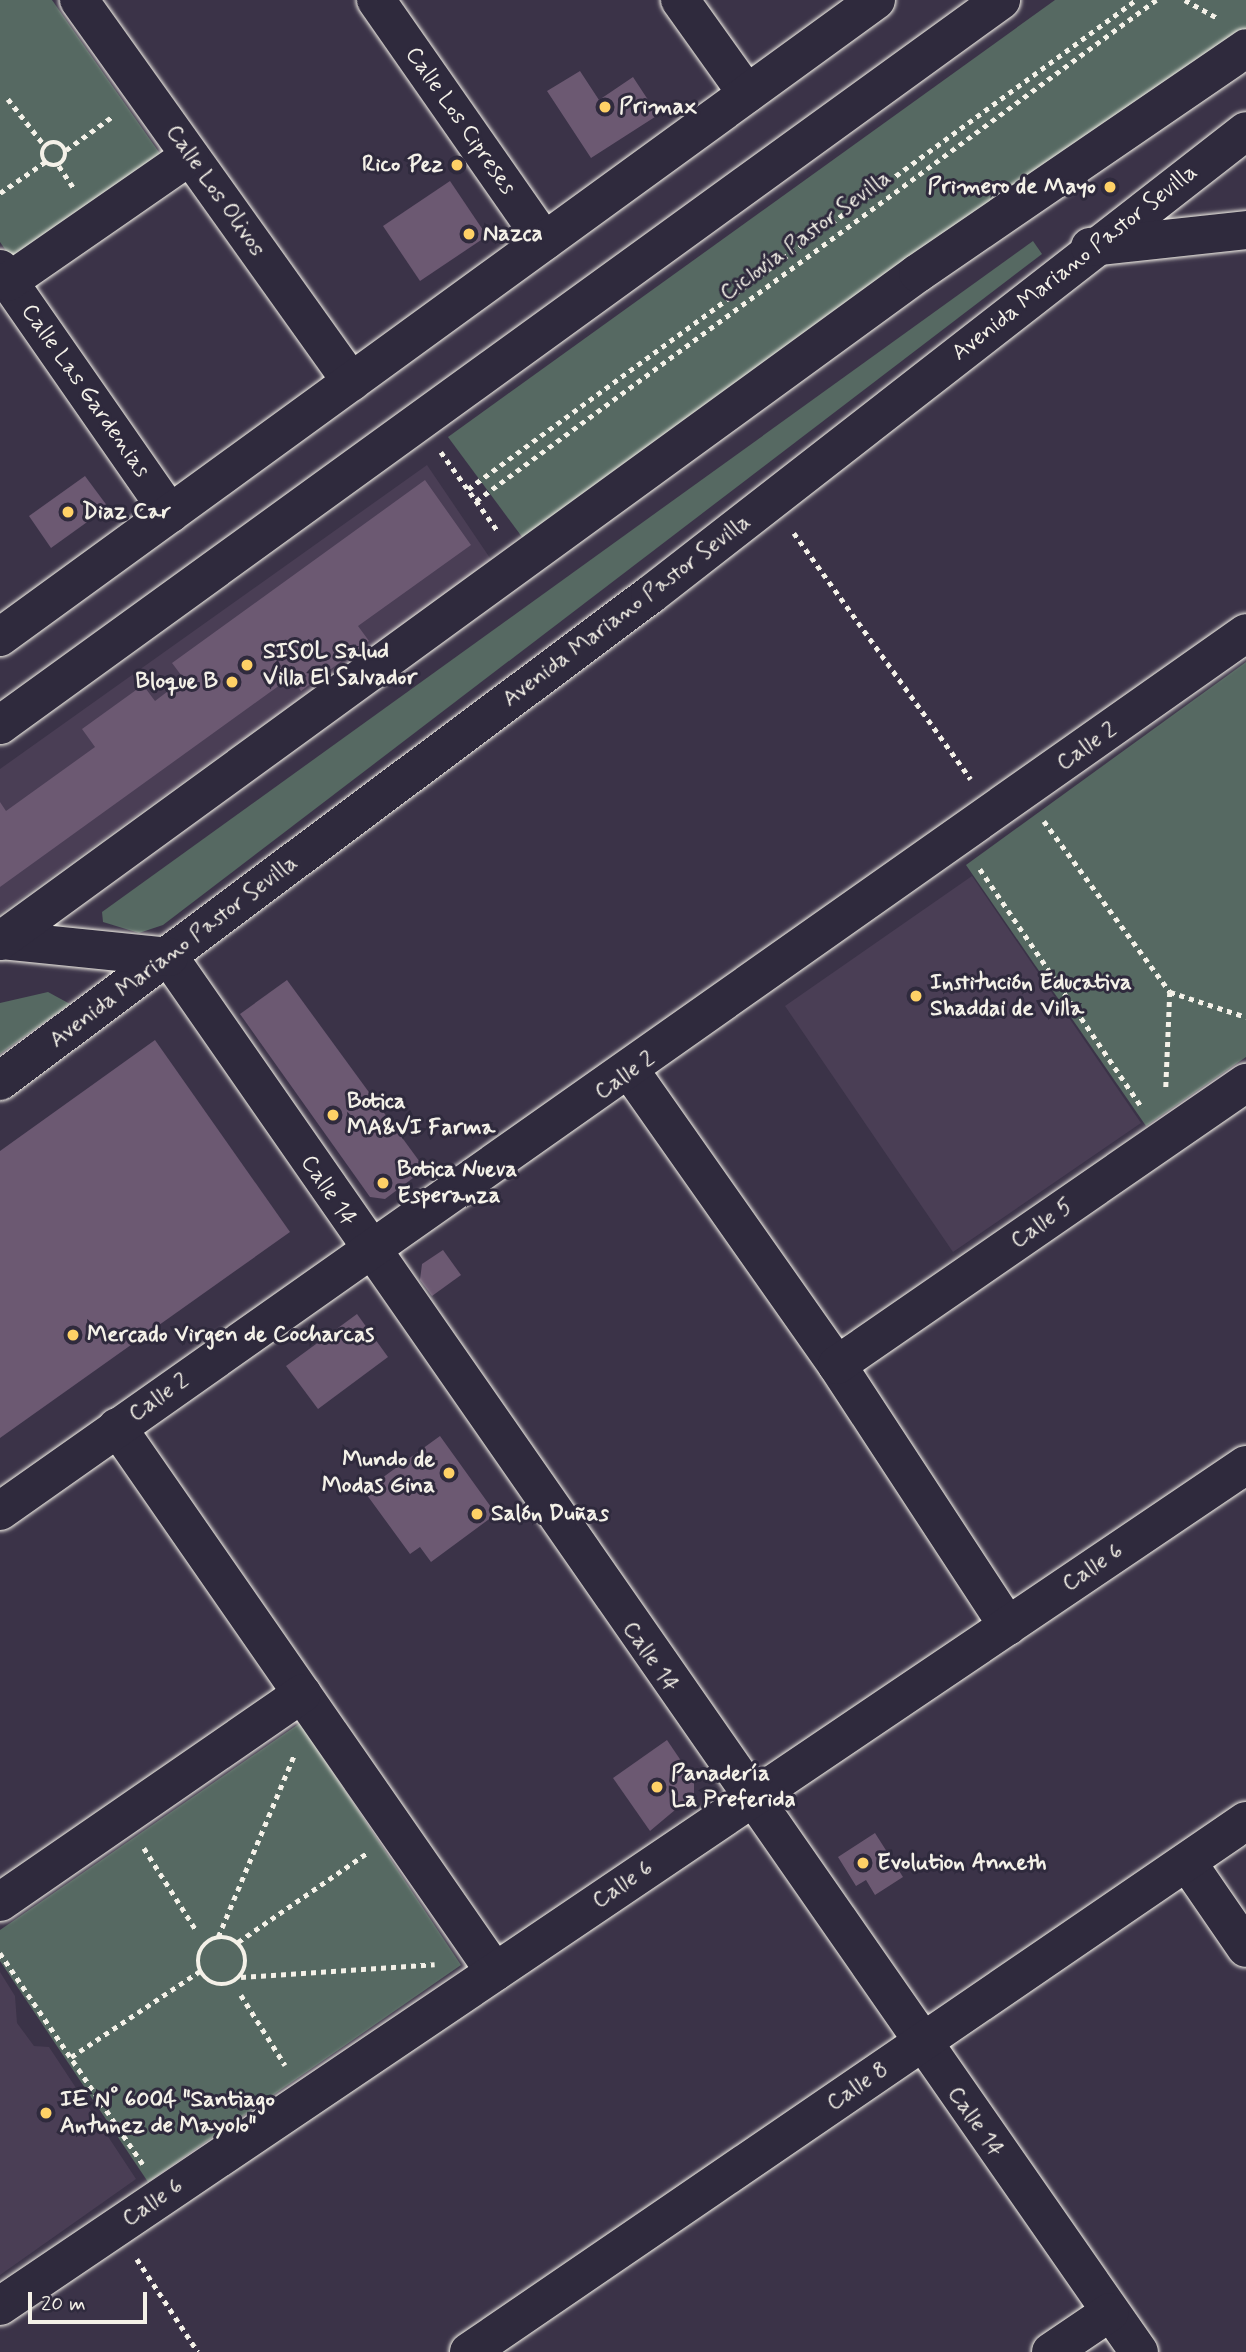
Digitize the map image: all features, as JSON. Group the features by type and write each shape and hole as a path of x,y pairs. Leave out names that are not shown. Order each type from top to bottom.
{"street":[{"name":"Calle Los Olivos","path":"79,0 351,382"},
{"name":"Calle Los Cipreses","path":"376,0 544,242"},
{"path":"680,0 747,94"},
{"path":"0,637 876,0"},
{"path":"0,725 1001,0"},
{"path":"1,941 907,281 1236,33"},
{"name":"Avenida Mariano Pastor Sevilla","path":"0,1081 169,957 771,501 1090,247 1246,131"},
{"path":"4,276 190,156"},
{"path":"1090,247 1246,230"},
{"name":"Calle Las Gardenias","path":"4,276 170,514"},
{"name":"Calle 2","path":"0,1511 369,1251 631,1072 959,838 1012,818 1246,633"},
{"path":"1,941 169,957"},
{"name":"Calle 14","path":"169,957 749,1800 1139,2352"},
{"path":"631,1072 837,1365 1008,1626"},
{"name":"Calle 5","path":"837,1365 1246,1083"},
{"path":"117,1427 495,1972"},
{"name":"Calle 6","path":"0,2306 1246,1465"},
{"path":"0,1902 302,1694"},
{"name":"Calle 8","path":"469,2352 1246,1821"},
{"path":"1187,1861 1246,1948"},
{"path":"1051,2352 1110,2312"}],"path":[{"path":"468,489 1136,0"},
{"name":"Ciclovía Pastor Sevilla","path":"476,501 1156,0"},
{"path":"1185,0 1236,33"},
{"path":"8,99 45,146 45,162"},
{"path":"59,166 66,150 120,111"},
{"path":"45,146 57,142 66,150"},
{"path":"45,162 59,166 80,197"},
{"path":"0,193 45,162"},
{"path":"419,421 520,562"},
{"path":"771,501 1012,818 1040,815 1051,807"},
{"path":"1040,815 1170,992 1246,1017"},
{"path":"959,838 1164,1140"},
{"path":"1164,1140 1170,992"},
{"path":"71,2057 200,1971 203,1946 218,1937 302,1736 302,1694"},
{"path":"131,1853 153,1838"},
{"path":"142,1846 196,1930"},
{"path":"238,1942 376,1847"},
{"path":"218,1937 238,1942 247,1959 241,1977"},
{"path":"0,1953 149,2172"},
{"path":"200,1971 215,1984 241,1977 455,1962 495,1972"},
{"path":"241,1995 291,2075"},
{"path":"116,2228 198,2352"}],"shaded area":[{"name":"SISOL Salud Villa El Salvador","path":"427,465 492,561 0,913 0,769"},
{"path":"972,876 1141,1123 953,1252 785,1006"},
{"name":"IE N° 6004 \"Santiago Antunez de Mayolo\"","path":"0,1972 15,1996 17,2023 34,2046 49,2047 136,2179 0,2275"}],"green space":[{"path":"0,0 52,0 161,155 15,264 0,242"},
{"path":"1055,0 1246,0 1246,29 525,541 448,437"},
{"path":"1033,241 1042,254 163,925 139,933 103,922 102,912"},
{"path":"1246,662 1246,1057 1146,1126 966,865"},
{"path":"48,992 70,1004 0,1054 0,1003"},
{"path":"300,1723 461,1965 148,2182 0,1961 0,1930"}],"building":[{"name":"Primax","path":"580,71 599,100 633,77 658,115 591,158 547,91"},
{"path":"450,181 487,236 420,281 383,226"},
{"name":"Diaz Car","path":"85,476 108,507 51,548 29,516"},
{"name":"SISOL Salud Villa El Salvador","path":"425,480 471,545 358,626 369,641 301,691 291,677 0,887 0,802 6,811 95,747 82,729 143,685 155,701 184,679 172,663"},
{"path":"287,980 425,1169 385,1199 370,1197 240,1014"},
{"name":"Mercado Virgen de Cocharcas","path":"155,1040 290,1232 0,1438 0,1151"},
{"path":"443,1250 461,1275 432,1296 420,1280 422,1264"},
{"path":"357,1314 388,1357 318,1409 286,1366"},
{"path":"440,1436 496,1514 431,1562 420,1547 410,1554 364,1491"},
{"name":"Panadería La Preferida","path":"667,1740 694,1780 694,1794 650,1831 613,1778"},
{"path":"875,1833 903,1877 875,1895 866,1880 856,1886 838,1857"}],"place":[{"name":"Primax","path":"605,107"},
{"name":"Rico Pez","path":"457,165"},
{"name":"Primero de Mayo","path":"1110,187"},
{"name":"Nazca","path":"469,234"},
{"name":"Diaz Car","path":"68,512"},
{"name":"SISOL Salud Villa El Salvador","path":"247,665"},
{"name":"Bloque B","path":"232,682"},
{"name":"Institución Educativa Shaddai de Villa","path":"916,996"},
{"name":"Botica MA&VI Farma","path":"333,1115"},
{"name":"Botica Nueva Esperanza","path":"383,1183"},
{"name":"Mercado Virgen de Cocharcas","path":"73,1335"},
{"name":"Mundo de Modas Gina","path":"449,1473"},
{"name":"Salón Duñas","path":"477,1514"},
{"name":"Panadería La Preferida","path":"657,1787"},
{"name":"Evolution Anneth","path":"863,1863"},
{"name":"IE N° 6004 \"Santiago Antunez de Mayolo\"","path":"46,2113"}]}
